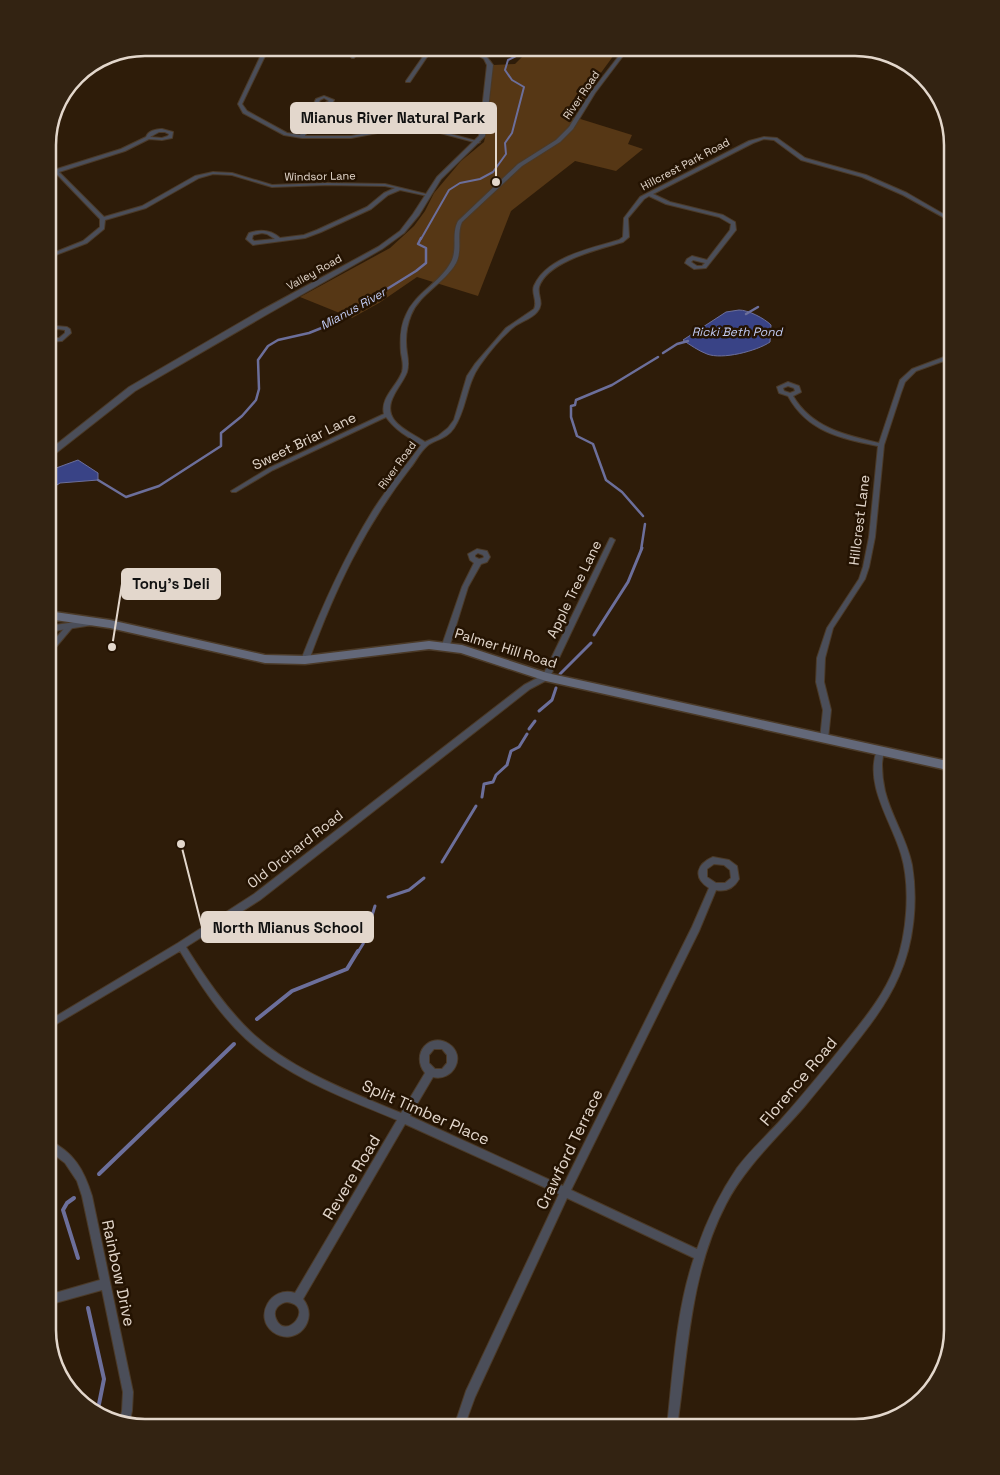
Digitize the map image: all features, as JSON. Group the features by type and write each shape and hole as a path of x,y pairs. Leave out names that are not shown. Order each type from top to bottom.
{"main road":[{"name":"Palmer Hill Road","path":"56,616 96,622 265,659 305,660 429,645 446,645 546,677 944,765"}],"street":[{"path":"263,56 240,104 245,112 286,134 302,137 351,137 388,130 425,128 478,142 484,128 490,65 483,56"},
{"path":"408,81 425,56"},
{"name":"River Road","path":"305,660 354,548 376,511 425,444 394,424 386,414 385,406 387,399 404,375 406,368 403,336 409,313 423,293 450,268 455,260 457,250 455,229 460,221 520,165 558,141 571,128 592,93 621,56"},
{"path":"302,137 315,109"},
{"name":"Hillcrest Park Road","path":"425,444 436,441 456,422 462,411 471,374 514,324 536,310 539,304 536,288 539,281 566,259 621,241 626,237 626,218 628,214 636,203 649,194 745,145 768,137 777,140 802,159 864,176 905,194 944,216"},
{"path":"56,254 94,237 102,228 103,219 57,171 123,150 148,138"},
{"name":"Valley Road","path":"56,449 132,389 386,244 411,223 428,195 450,166 478,142"},
{"name":"Windsor Lane","path":"103,219 144,207 196,177 214,173 232,174 272,186 385,185 428,195"},
{"path":"278,239 273,234 258,231 251,234 249,239 253,243 260,244 278,239 304,236 319,231 369,208 386,194 400,188"},
{"path":"649,194 668,203 680,204 721,216 733,223 733,230 708,262"},
{"path":"56,328 66,328 68,334 60,340 56,340"},
{"name":"Hillcrest Lane","path":"824,739 827,710 820,682 821,658 830,628 862,579 866,567 872,537 881,445 902,381 914,370 944,359"},
{"path":"790,395 803,416 824,429 881,445"},
{"name":"Sweet Briar Lane","path":"234,491 271,469 386,414"},
{"name":"Apple Tree Lane","path":"546,677 612,540"},
{"path":"446,645 465,587 478,562"},
{"path":"56,628 96,622"},
{"path":"56,642 70,626"},
{"name":"Old Orchard Road","path":"56,1020 181,946 257,897 527,687 546,677"},
{"name":"Florence Road","path":"673,1419 685,1317 699,1255 726,1194 741,1170 827,1073 877,1009 903,954 908,923 910,890 908,871 905,854 880,787 878,774 880,752"},
{"name":"Crawford Terrace","path":"462,1419 470,1395 564,1191 696,928 713,887"},
{"name":"Split Timber Place","path":"181,946 210,993 233,1021 261,1046 279,1058 328,1086 404,1118 699,1255"},
{"name":"Revere Road","path":"297,1299 430,1071"},
{"name":"Rainbow Drive","path":"56,1151 72,1162 81,1176 87,1196 128,1392 126,1417"},
{"path":"56,1298 104,1284"}],"shaded area":[{"path":"523,56 613,56 592,85 574,117 632,135 628,144 643,149 616,171 575,161 511,211 478,296 417,277 379,303 352,318 300,297 390,248 414,226 425,211 434,193 461,161 484,142 493,65 515,64"}],"water":[{"name":"Ricki Beth Pond","path":"739,310 756,315 771,325 770,342 748,351 713,356 704,353 683,340 726,312"},
{"path":"78,460 98,473 98,480 60,483 56,486 56,468"}],"waterway":[{"name":"Mianus River","path":"421,239 449,190 460,183 480,179 493,172 506,154 505,143 512,133 524,87 512,80 505,70 508,60 516,56"},
{"name":"Mianus River","path":"98,480 126,497 159,486 221,446 221,433 242,416 256,400 259,389 258,360 268,346 278,340 309,333 329,325 416,271 426,263 426,248 418,244 421,238"},
{"path":"746,314 758,307"},
{"path":"663,353 677,344 688,341"},
{"path":"643,516 622,492 606,480 593,444 577,436 571,417 571,406 575,405 576,400 612,385 658,357"},
{"path":"641,550 645,524"},
{"path":"594,635 628,582 642,548"},
{"path":"560,674 591,643"},
{"path":"539,711 552,700 556,688"},
{"path":"529,729 535,721"},
{"path":"482,797 484,784 493,782 496,775 507,765 511,751 519,747 527,734"},
{"path":"442,862 476,806"},
{"path":"388,897 409,890 424,878"},
{"path":"358,952 363,944 375,906"},
{"path":"257,1019 292,991 347,969 358,951"},
{"path":"99,1174 234,1044"},
{"path":"74,1198 67,1203 63,1210 78,1258"},
{"path":"88,1308 104,1379 98,1405"}],"place":[{"name":"Mianus River Natural Park","path":"496,182"},
{"name":"Tony's Deli","path":"112,647"},
{"name":"North Mianus School","path":"181,844"}]}
